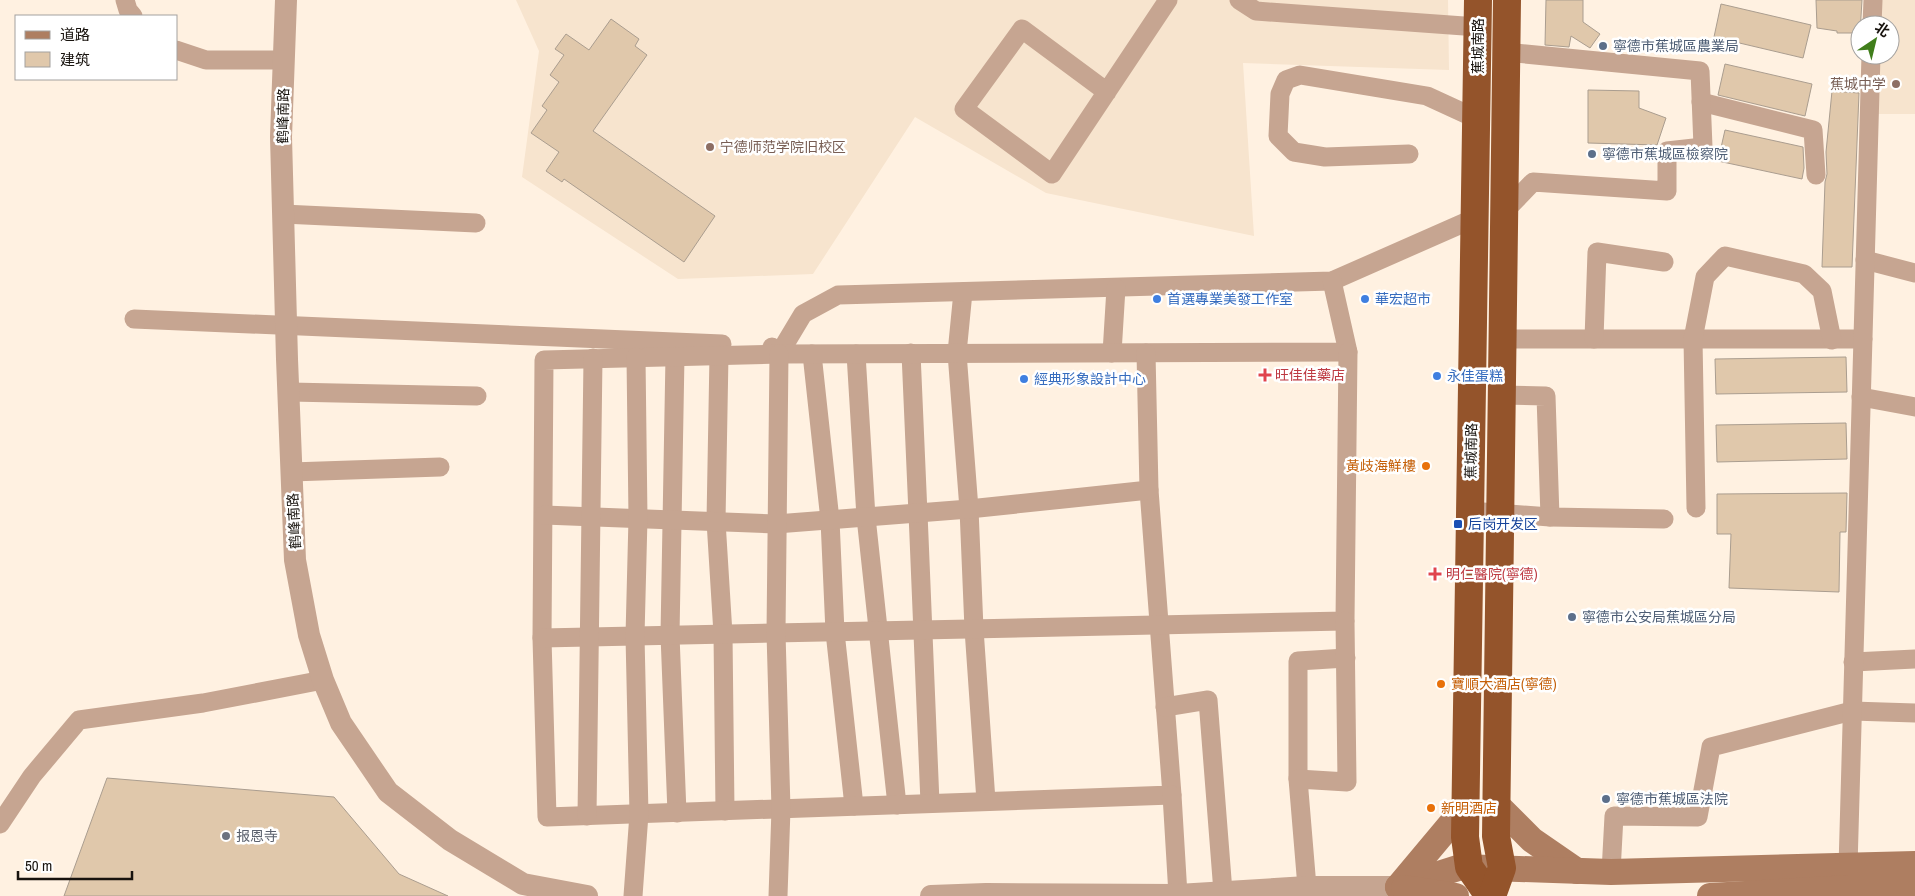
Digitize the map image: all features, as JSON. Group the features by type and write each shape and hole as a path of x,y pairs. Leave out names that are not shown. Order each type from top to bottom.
{"highway":[{"name":"蕉城南路","path":"1478,0 1465,838 1469,867 1491,896"},
{"name":"蕉城南路","path":"1491,896 1502,868 1496,836 1507,0"}],"main road":[{"path":"1497,805 1532,840 1578,871"},
{"path":"1404,891 1465,807"},
{"path":"1710,896 1849,884 1915,864"},
{"path":"1404,891 1462,867 1612,872 1915,888"},
{"path":"1404,891 1456,896"}],"street":[{"path":"125,0 128,10 132,15"},
{"name":"鹤峰南路","path":"286,0 282,137 291,472 296,560 309,635 323,680 341,723 388,792 450,840 523,884 587,896"},
{"path":"1107,92 1022,29 964,109 1052,174 1107,92 1168,0"},
{"path":"1239,0 1256,5 1478,27"},
{"path":"1872,15 1873,0"},
{"path":"178,51 206,60 284,60"},
{"path":"1503,212 1533,182 1667,191 1668,151 1703,147 1700,71 1505,52"},
{"path":"1849,884 1853,662 1871,65"},
{"path":"1408,154 1325,157 1294,152 1278,136 1280,94 1286,80 1300,75 1427,96 1477,118"},
{"path":"1702,102 1813,130 1816,175"},
{"path":"283,214 476,223"},
{"path":"778,896 780,809 776,633 776,524 779,354 803,314 838,296 1332,281 1474,218"},
{"path":"1594,339 1597,252 1664,262"},
{"path":"1696,508 1693,339 1705,277 1725,256 1804,274 1822,291 1832,340"},
{"path":"1865,260 1915,273"},
{"path":"1298,780 1347,782 1348,352 1332,281"},
{"path":"1112,353 1116,288"},
{"path":"962,292 957,353 970,509 974,629 986,801"},
{"path":"134,320 770,346 779,354"},
{"path":"1502,339 1863,339"},
{"path":"1146,352 1149,490 1178,895"},
{"path":"1172,795 547,818 542,638 544,360 779,354 1348,352"},
{"path":"911,353 917,513 925,630 930,803"},
{"path":"812,354 830,520 835,632 854,806"},
{"path":"856,354 866,517 897,805"},
{"path":"720,355 716,521 723,634 725,811"},
{"path":"675,356 670,635 677,813"},
{"path":"633,896 639,814 635,636 638,518 636,357"},
{"path":"587,816 588,637 594,358"},
{"path":"290,392 477,396"},
{"path":"1501,396 1546,396 1550,516"},
{"path":"1861,397 1915,407"},
{"path":"291,472 440,468"},
{"path":"544,515 776,524 970,509 1149,490"},
{"path":"1470,512 1664,519"},
{"path":"542,638 1346,621"},
{"path":"1307,887 1298,780 1298,661 1346,658"},
{"path":"1853,662 1915,660"},
{"path":"0,824 32,776 79,720 203,703 323,680"},
{"path":"1165,707 1208,700 1223,892"},
{"path":"1612,872 1614,816 1698,817 1711,747 1852,711 1915,713"},
{"path":"931,896 1178,895 1307,887 1360,892 1404,891"}],"shaded area":[{"name":"宁德师范学院旧校区","path":"516,0 1448,0 1449,70 1243,63 1254,236 1046,193 915,117 813,274 678,279 522,177 539,51"},
{"name":"蕉城中学","path":"1882,0 1915,0 1915,114 1876,114 1878,65 1900,65 1900,15 1881,15"}],"building":[{"path":"1546,0 1583,0 1583,22 1600,34 1590,48 1571,36 1569,47 1545,45"},
{"path":"1816,0 1862,0 1861,15 1850,15 1850,33 1837,33 1837,31 1817,28"},
{"path":"1721,4 1811,25 1803,58 1714,37"},
{"path":"611,19 639,39 635,46 647,55 593,131 715,216 684,262 564,179 562,182 546,171 559,152 531,133 547,110 542,106 559,82 550,75 564,55 555,49 566,34 589,50"},
{"path":"1725,64 1812,84 1805,116 1718,95"},
{"path":"1588,90 1639,91 1639,108 1666,118 1657,145 1588,143"},
{"path":"1832,91 1859,93 1852,267 1822,267 1825,182 1827,174 1826,152"},
{"path":"1725,130 1803,147 1804,168 1802,179 1718,161"},
{"path":"1846,357 1847,392 1716,394 1715,359"},
{"path":"1846,423 1847,459 1717,462 1716,425"},
{"path":"1847,493 1846,532 1840,532 1839,592 1729,588 1731,534 1717,534 1717,494"},
{"name":"报恩寺","path":"107,778 334,797 399,874 448,896 64,896"}],"place":[{"name":"寧德市蕉城區農業局","path":"1603,46"},
{"name":"蕉城中学","path":"1896,84"},
{"name":"宁德师范学院旧校区","path":"710,147"},
{"name":"寧德市蕉城區檢察院","path":"1592,154"},
{"name":"首選專業美發工作室","path":"1157,299"},
{"name":"華宏超市","path":"1365,299"},
{"name":"旺佳佳藥店","path":"1265,375"},
{"name":"永佳蛋糕","path":"1437,376"},
{"name":"經典形象設計中心","path":"1024,379"},
{"name":"黃歧海鮮樓","path":"1426,466"},
{"name":"后岗开发区","path":"1458,524"},
{"name":"明仁醫院(寧德)","path":"1435,574"},
{"name":"寧德市公安局蕉城區分局","path":"1572,617"},
{"name":"寶順大酒店(寧德)","path":"1441,684"},
{"name":"寧德市蕉城區法院","path":"1606,799"},
{"name":"新明酒店","path":"1431,808"},
{"name":"报恩寺","path":"226,836"}]}
